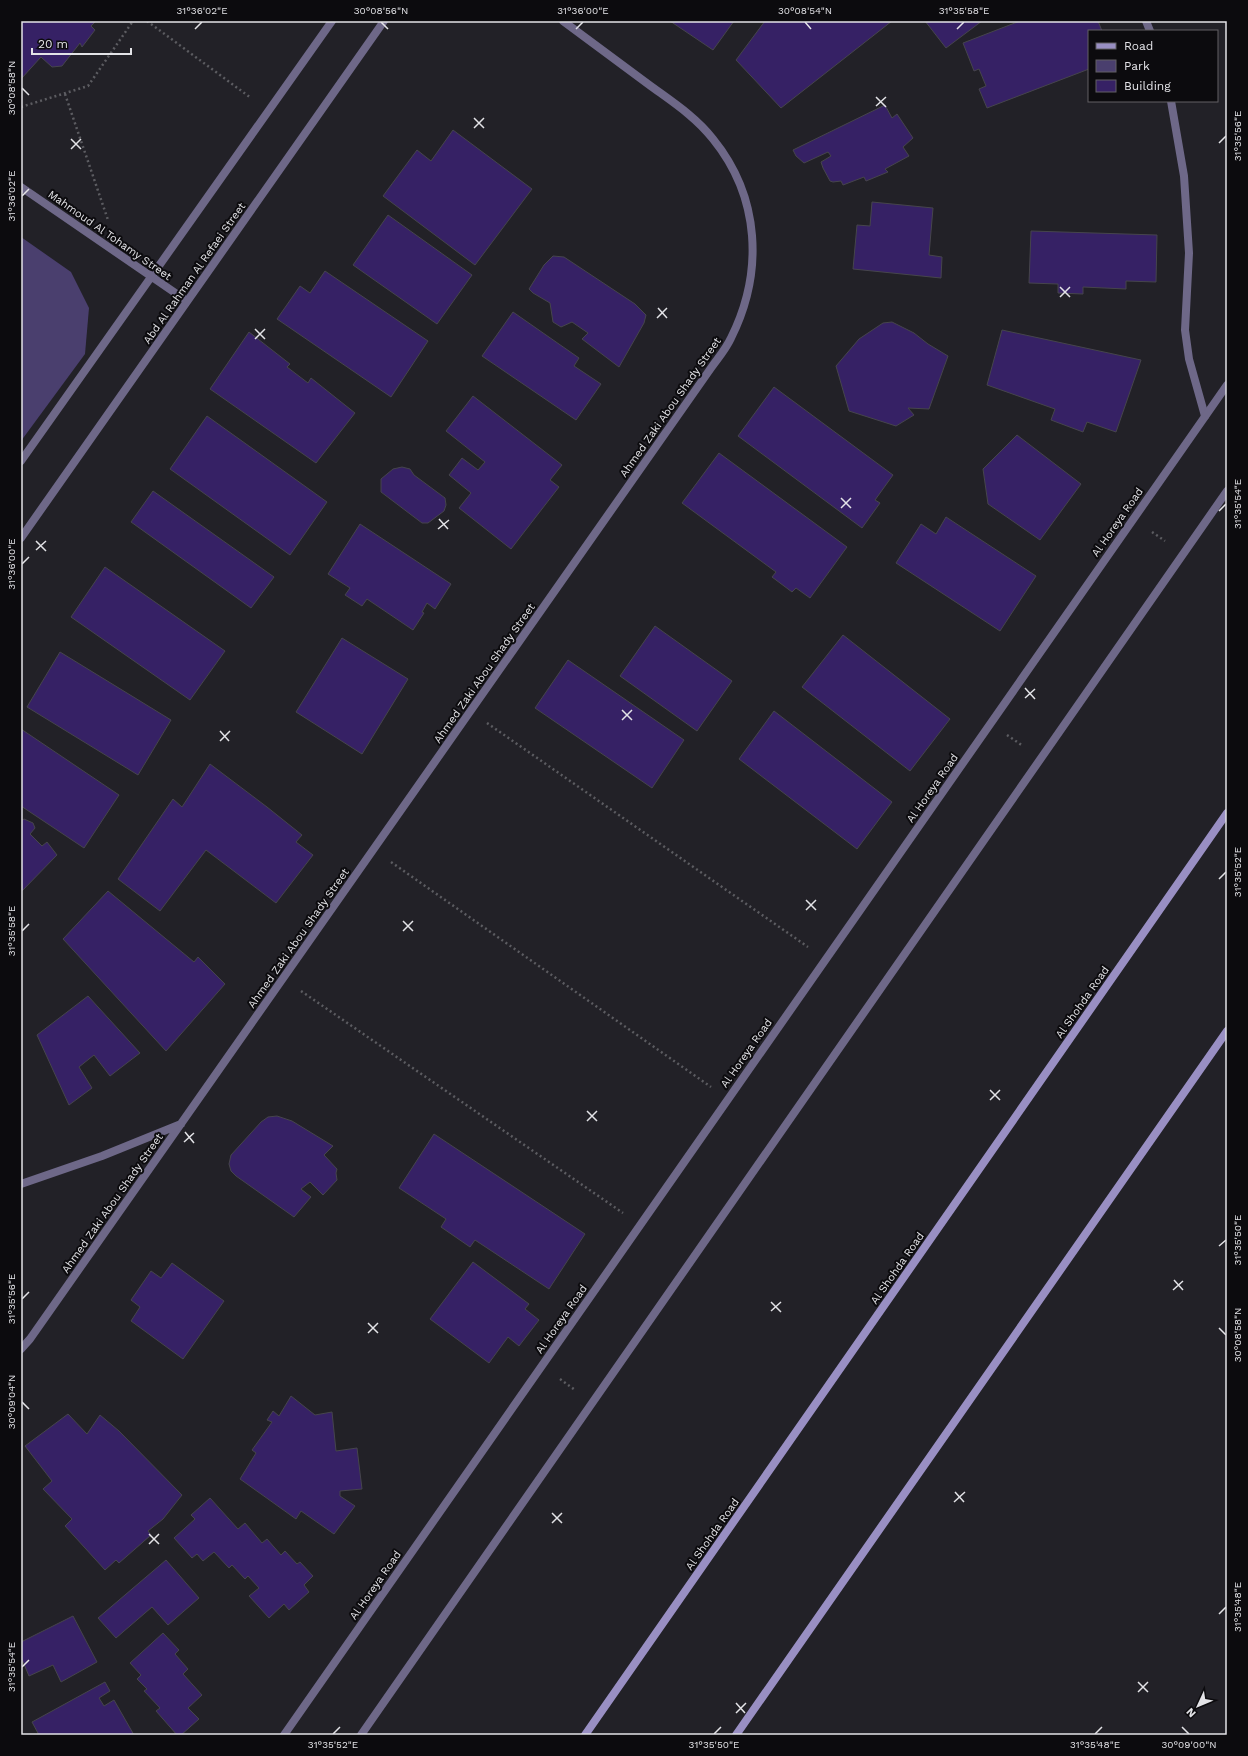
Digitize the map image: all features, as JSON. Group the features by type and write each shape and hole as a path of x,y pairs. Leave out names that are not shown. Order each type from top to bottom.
{"main road":[{"name":"Al Shohda Road","path":"585,1735 1227,813"},
{"path":"736,1735 1227,1031"}],"street":[{"path":"21,461 332,21"},
{"name":"Abd Al Rahman Al Refaei Street","path":"21,538 384,21"},
{"name":"Ahmed Zaki Abou Shady Street","path":"21,1349 30,1339 731,339 745,306 753,272 753,236 746,200 733,168 713,138 688,113 563,21"},
{"path":"1171,102 1184,176 1189,254 1185,330 1189,359 1206,416"},
{"name":"Mahmoud Al Tohamy Street","path":"21,187 187,301"},
{"name":"Al Horeya Road","path":"284,1735 1227,385"},
{"path":"361,1735 1227,491"},
{"path":"21,1184 102,1156 181,1123"}],"path":[{"path":"21,107 88,86 133,21"},
{"path":"147,21 268,111"},
{"path":"65,94 120,256"},
{"path":"1133,518 1183,554"},
{"path":"470,711 826,959"},
{"path":"991,723 1041,759"},
{"path":"373,850 728,1099"},
{"path":"282,979 640,1225"},
{"path":"541,1366 592,1403"}],"green space":[{"path":"21,237 71,272 89,308 85,354 21,441"}],"building":[{"path":"21,21 96,21 91,26 95,30 82,47 80,43 62,66 52,67 41,57 21,79"},
{"path":"670,21 734,21 713,50"},
{"path":"765,21 892,21 781,108 736,60"},
{"path":"925,21 982,21 946,48"},
{"path":"1020,21 1098,21 1102,30 1088,30 1088,69 987,108 979,89 986,86 979,69 974,71 963,43"},
{"path":"885,105 892,118 897,114 913,138 903,147 909,156 885,169 888,172 866,181 864,177 843,185 841,181 830,181 823,168 821,162 831,156 828,152 804,163 796,156 793,150"},
{"path":"453,130 532,189 475,265 383,196 417,150 431,161"},
{"path":"872,202 933,208 929,255 942,257 941,278 853,269 857,225 870,226"},
{"path":"388,215 472,275 437,324 353,265"},
{"path":"1031,231 1157,235 1156,282 1126,281 1126,289 1083,287 1083,294 1058,293 1058,284 1029,283"},
{"path":"553,256 564,257 635,304 646,315 644,323 619,367 582,339 588,333 572,322 561,327 553,322 550,303 529,289 544,265"},
{"path":"325,271 428,341 391,397 277,319 300,286 310,293"},
{"path":"513,312 579,358 574,366 601,384 576,420 482,356"},
{"path":"892,322 914,333 928,344 948,356 929,409 908,408 914,415 896,426 849,411 836,366 859,339 883,323"},
{"path":"1002,330 1141,360 1116,432 1087,422 1083,432 1051,420 1055,409 987,385"},
{"path":"249,332 290,364 287,367 308,383 311,378 355,413 316,463 210,389"},
{"path":"774,387 893,475 875,500 880,503 862,528 738,436"},
{"path":"473,396 562,465 550,480 559,487 511,549 459,508 471,493 449,475 462,458 478,470 485,462 446,431"},
{"path":"207,416 327,502 290,555 170,469"},
{"path":"1017,435 1081,484 1040,540 988,504 983,469"},
{"path":"719,453 847,547 810,598 796,588 792,592 772,577 776,572 682,503"},
{"path":"402,467 410,469 414,475 445,498 446,505 444,511 428,523 422,523 381,492 381,479 393,469"},
{"path":"153,491 274,577 251,608 131,522"},
{"path":"946,517 1036,576 1000,631 896,563 921,524 936,534"},
{"path":"360,524 451,584 435,609 427,603 422,612 424,613 413,630 367,599 362,606 345,595 350,588 328,574"},
{"path":"105,567 225,651 190,700 71,617"},
{"path":"655,626 732,681 697,731 620,676"},
{"path":"843,635 950,719 910,771 802,687"},
{"path":"342,638 408,679 362,754 296,712"},
{"path":"60,652 171,720 138,775 27,707"},
{"path":"568,660 684,740 652,788 535,708"},
{"path":"774,711 892,802 857,849 739,759"},
{"path":"21,729 119,795 84,848 21,806"},
{"path":"210,764 302,835 296,842 313,855 276,903 206,850 160,911 118,879 173,799 182,807"},
{"path":"24,819 33,823 35,828 30,834 42,846 47,842 57,855 21,892 21,821"},
{"path":"108,891 194,962 198,957 225,984 166,1051 63,939"},
{"path":"88,996 140,1053 110,1076 94,1055 79,1067 92,1088 69,1105 37,1035"},
{"path":"277,1116 292,1121 333,1146 324,1155 337,1169 337,1180 323,1195 310,1182 301,1189 311,1197 294,1217 236,1176 231,1171 229,1164 231,1155 261,1122 268,1117"},
{"path":"434,1134 585,1234 549,1289 475,1240 470,1247 441,1227 446,1219 399,1188"},
{"path":"473,1262 529,1304 525,1309 539,1320 519,1346 508,1337 489,1363 430,1319"},
{"path":"172,1263 224,1301 183,1359 131,1321 140,1307 131,1300 151,1271 161,1278"},
{"path":"291,1396 315,1415 332,1412 336,1451 357,1448 362,1489 340,1491 340,1496 355,1506 334,1534 301,1511 296,1519 240,1479 256,1453 252,1450 272,1422 267,1420 273,1411 279,1416"},
{"path":"68,1414 87,1434 100,1415 119,1431 182,1495 163,1519 148,1531 151,1535 119,1563 116,1560 105,1570 65,1526 72,1519 43,1489 52,1481 25,1446"},
{"path":"210,1498 238,1529 245,1523 262,1543 267,1539 281,1555 285,1551 297,1564 300,1562 313,1576 304,1585 309,1592 289,1610 284,1604 269,1618 249,1596 259,1588 248,1576 245,1579 232,1565 229,1568 214,1552 203,1561 197,1554 192,1558 174,1538 195,1519 191,1515"},
{"path":"166,1560 199,1598 168,1625 152,1607 116,1638 98,1618"},
{"path":"73,1616 97,1662 61,1682 53,1665 29,1676 21,1657 21,1642"},
{"path":"163,1633 179,1650 175,1654 188,1669 183,1674 202,1695 188,1708 199,1719 181,1735 177,1735 156,1711 160,1708 144,1691 147,1689 137,1679 141,1675 130,1663"},
{"path":"105,1682 110,1691 99,1698 104,1706 114,1700 134,1735 39,1735 32,1722"}]}
